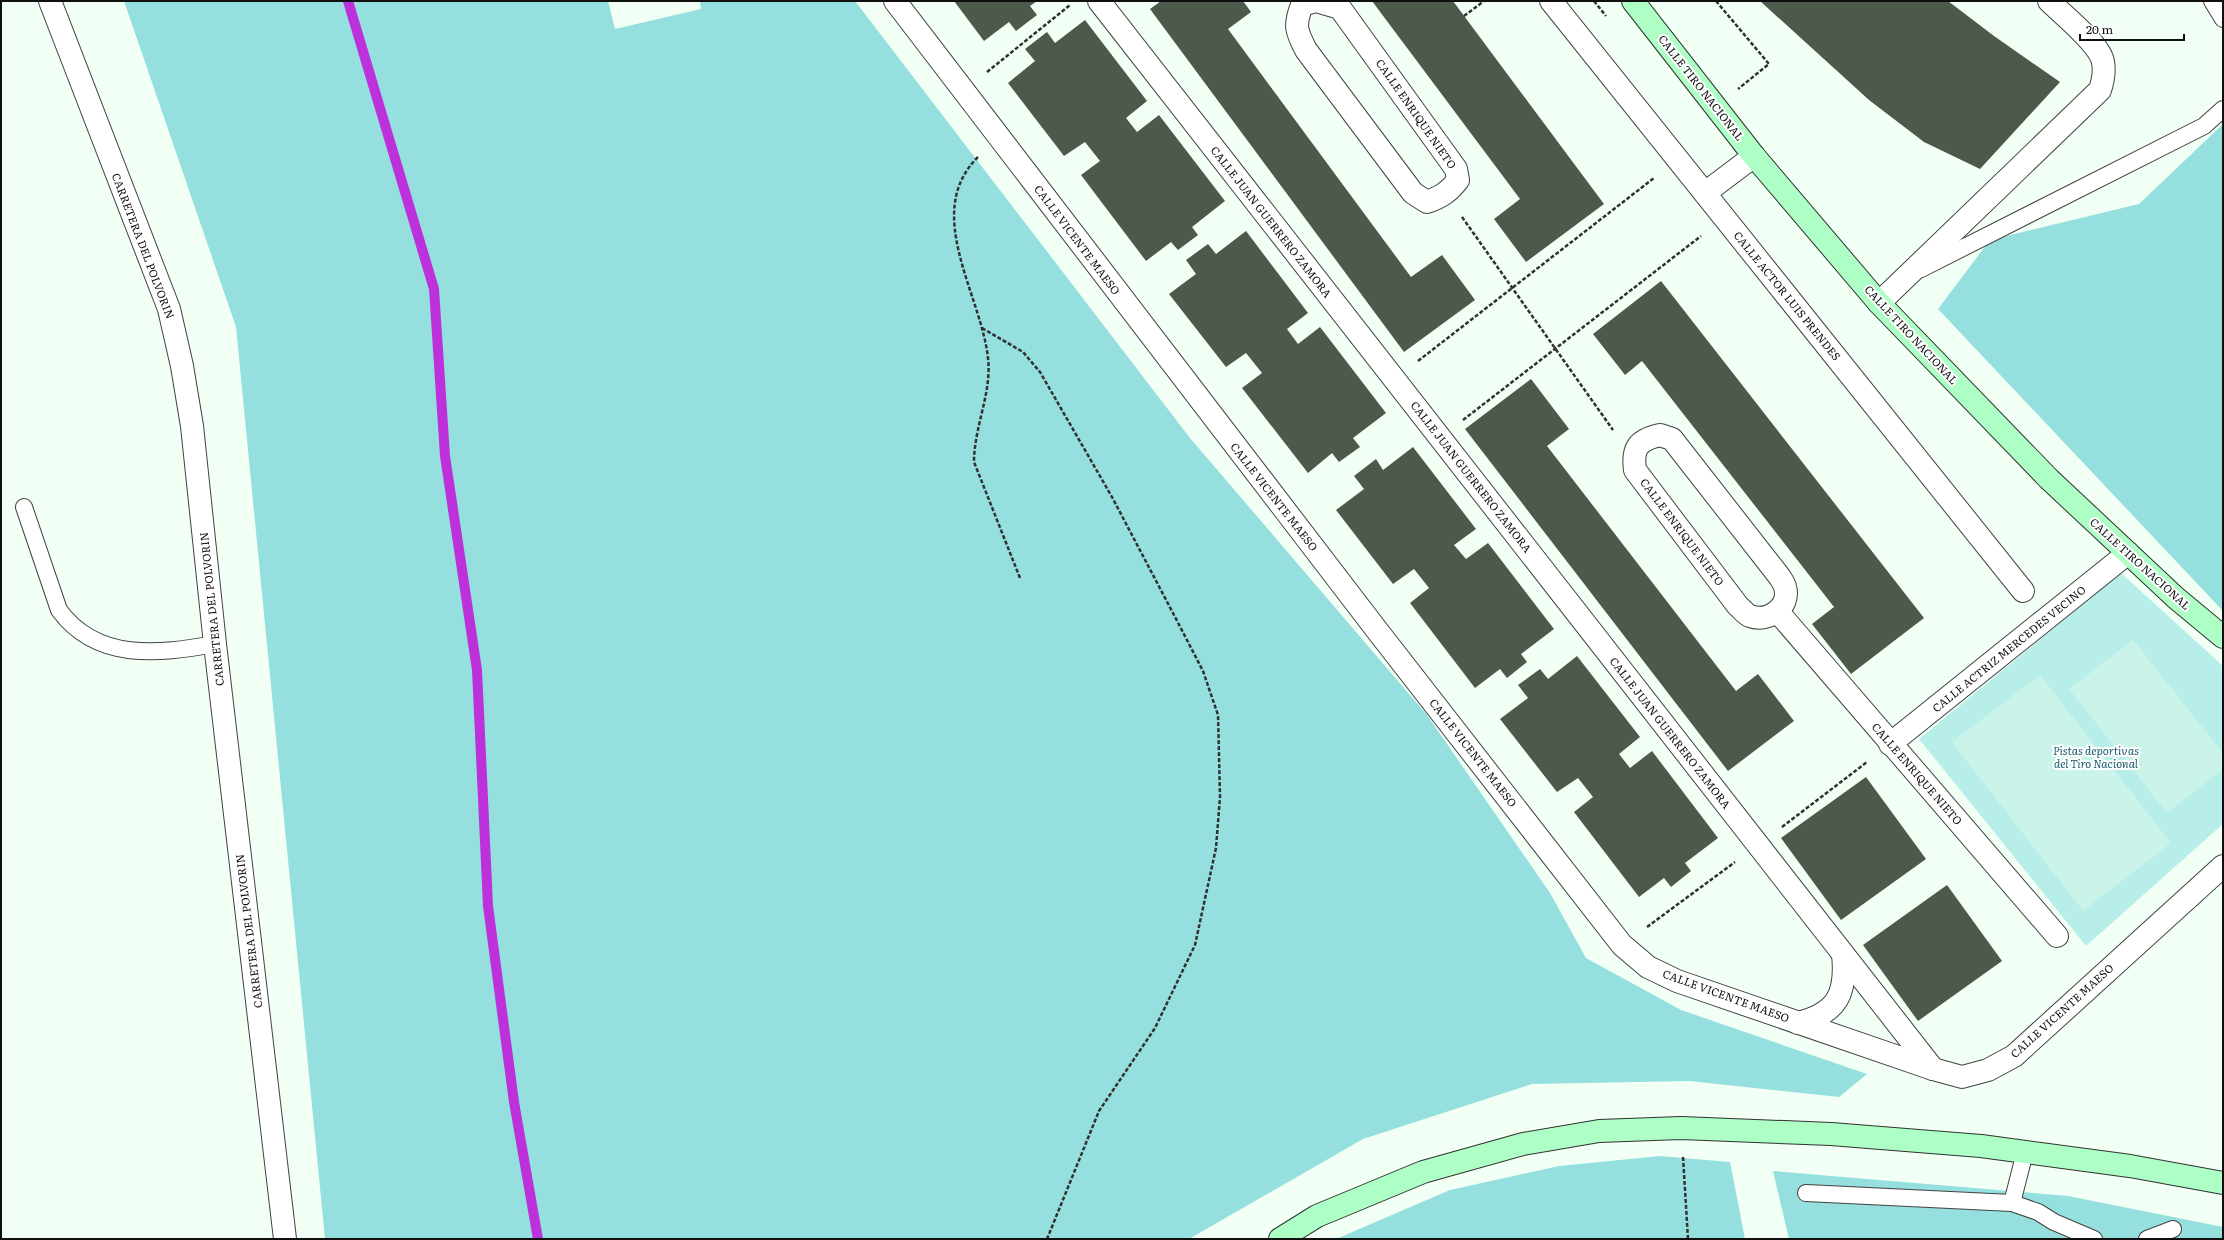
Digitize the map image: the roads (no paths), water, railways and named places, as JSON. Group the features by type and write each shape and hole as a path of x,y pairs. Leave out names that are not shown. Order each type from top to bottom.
{"street":[{"name":"CARRETERA DEL POLVORIN","path":"50,1 169,309 182,366 192,426 215,644 285,1239"},
{"name":"CALLE VICENTE MAESO","path":"895,1 1376,629 1622,944 1648,967 1677,981 1933,1069 1962,1077 1988,1070 2014,1056 2223,866"},
{"name":"CALLE JUAN GUERRERO ZAMORA","path":"1099,1 1933,1069"},
{"name":"CALLE ENRIQUE NIETO","path":"1316,1 1340,8 1456,169 1458,180 1446,193 1427,202 1413,193 1306,50 1298,36 1296,20 1301,3 1316,1"},
{"name":"CALLE ACTOR LUIS PRENDES","path":"1551,1 2023,591"},
{"name":"CALLE TIRO NACIONAL","path":"1633,1 1754,156 1879,303 2049,479 2176,598 2223,637"},
{"path":"1879,303 2100,90 2104,78 2103,61 2098,51 2049,1"},
{"path":"1705,193 1754,156"},
{"name":"CALLE ENRIQUE NIETO","path":"1660,435 1672,439 1786,587 1785,600 1778,612 1765,618 1749,616 1738,606 1635,470 1633,458 1637,446 1647,438 1660,435"},
{"name":"CALLE ACTRIZ MERCEDES VECINO","path":"1890,744 2128,554"},
{"name":"CALLE ENRIQUE NIETO","path":"1778,612 1890,744 2057,936"},
{"path":"1798,1023 1816,1018 1831,1007 1842,992 1845,973 1843,954"},
{"path":"1280,1239 1317,1216 1423,1172 1507,1148 1599,1131 1681,1128 1831,1134 2024,1152 2130,1166 2223,1183"}],"lane":[{"path":"2212,1 2223,19"},
{"path":"1909,275 2204,126 2223,109"},
{"path":"24,507 59,610 69,623 83,633 114,649 162,651 215,644"},
{"path":"2012,1204 2024,1152"},
{"path":"1806,1193 2012,1204 2038,1212 2054,1222 2094,1239"},
{"path":"2147,1239 2173,1230"}],"waterway":[{"path":"348,1 434,289 445,456 477,670 488,906 514,1102 538,1239"}],"park label":[{"name":"Pistas deportivas del Tiro Nacional","path":"2096,757"}]}
